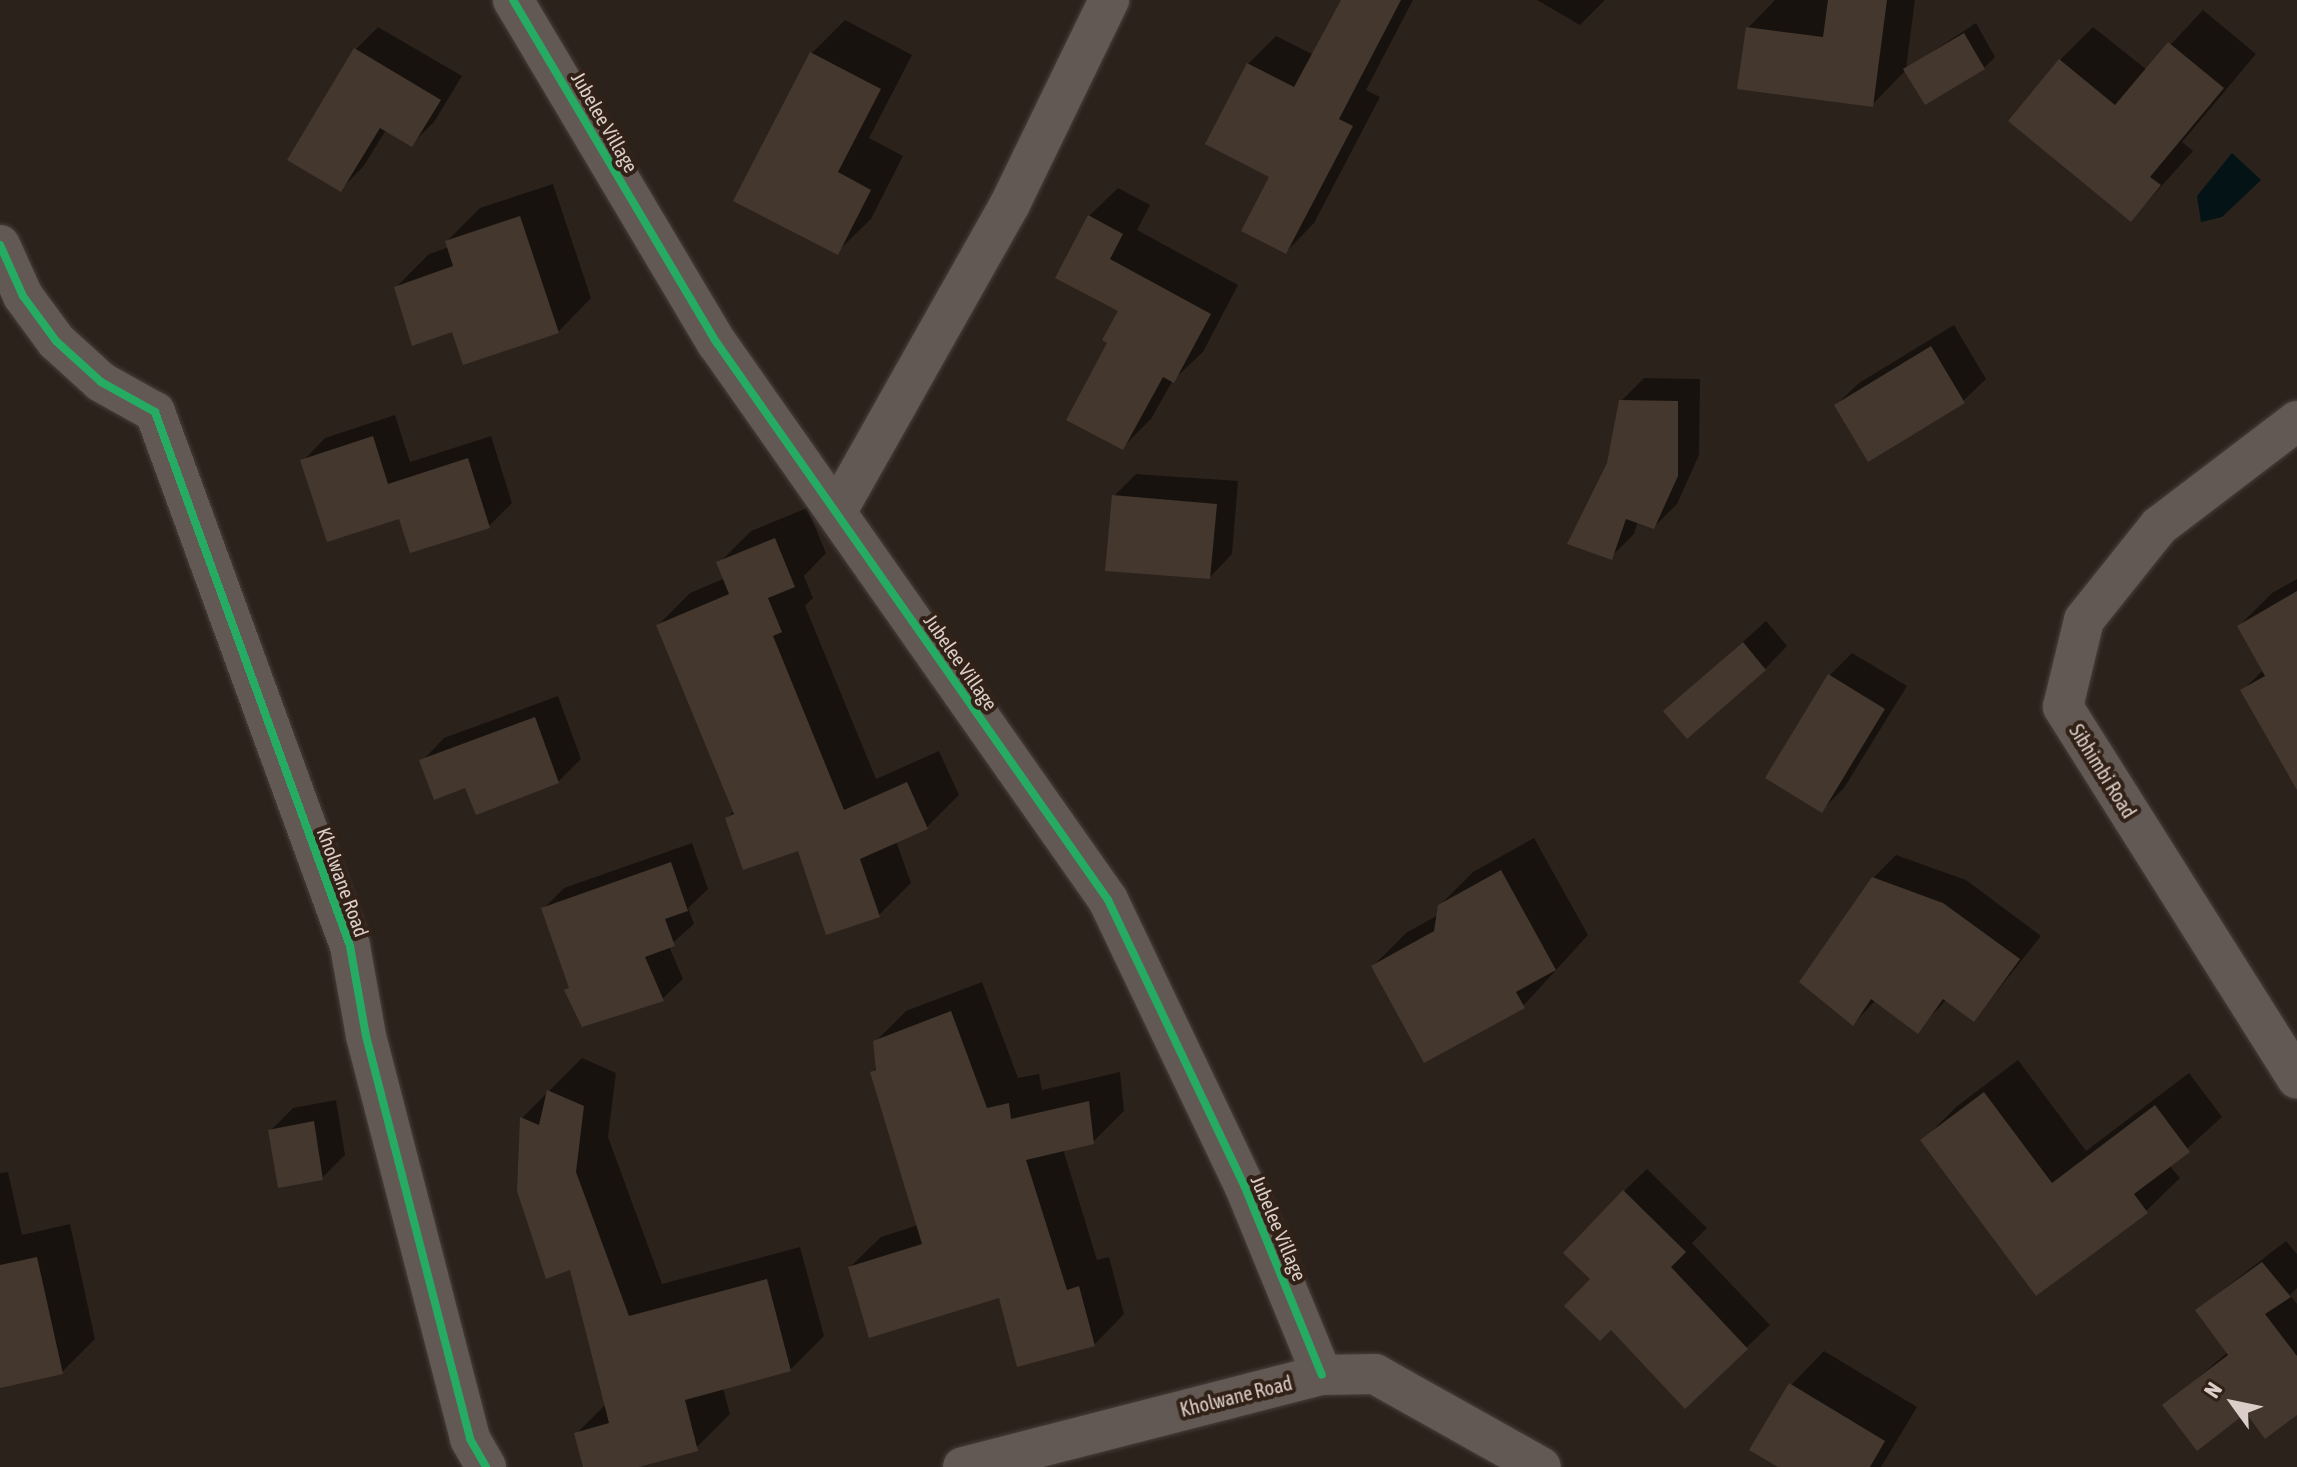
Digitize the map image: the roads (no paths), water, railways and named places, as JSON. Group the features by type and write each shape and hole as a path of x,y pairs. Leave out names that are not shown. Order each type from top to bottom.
{"street":[{"name":"Jubelee Village","path":"513,0 717,343 1108,900 1244,1185 1322,1375"},
{"path":"837,511 1010,204 1109,0"},
{"name":"Kholwane Road","path":"0,245 23,296 56,341 101,382 155,412 350,946 366,1036 450,1364 470,1439 486,1467"},
{"name":"Sibhimbi Road","path":"2297,421 2159,526 2084,620 2063,707 2297,1079"},
{"name":"Kholwane Road","path":"963,1467 1322,1375 1375,1374 1541,1467"}]}
